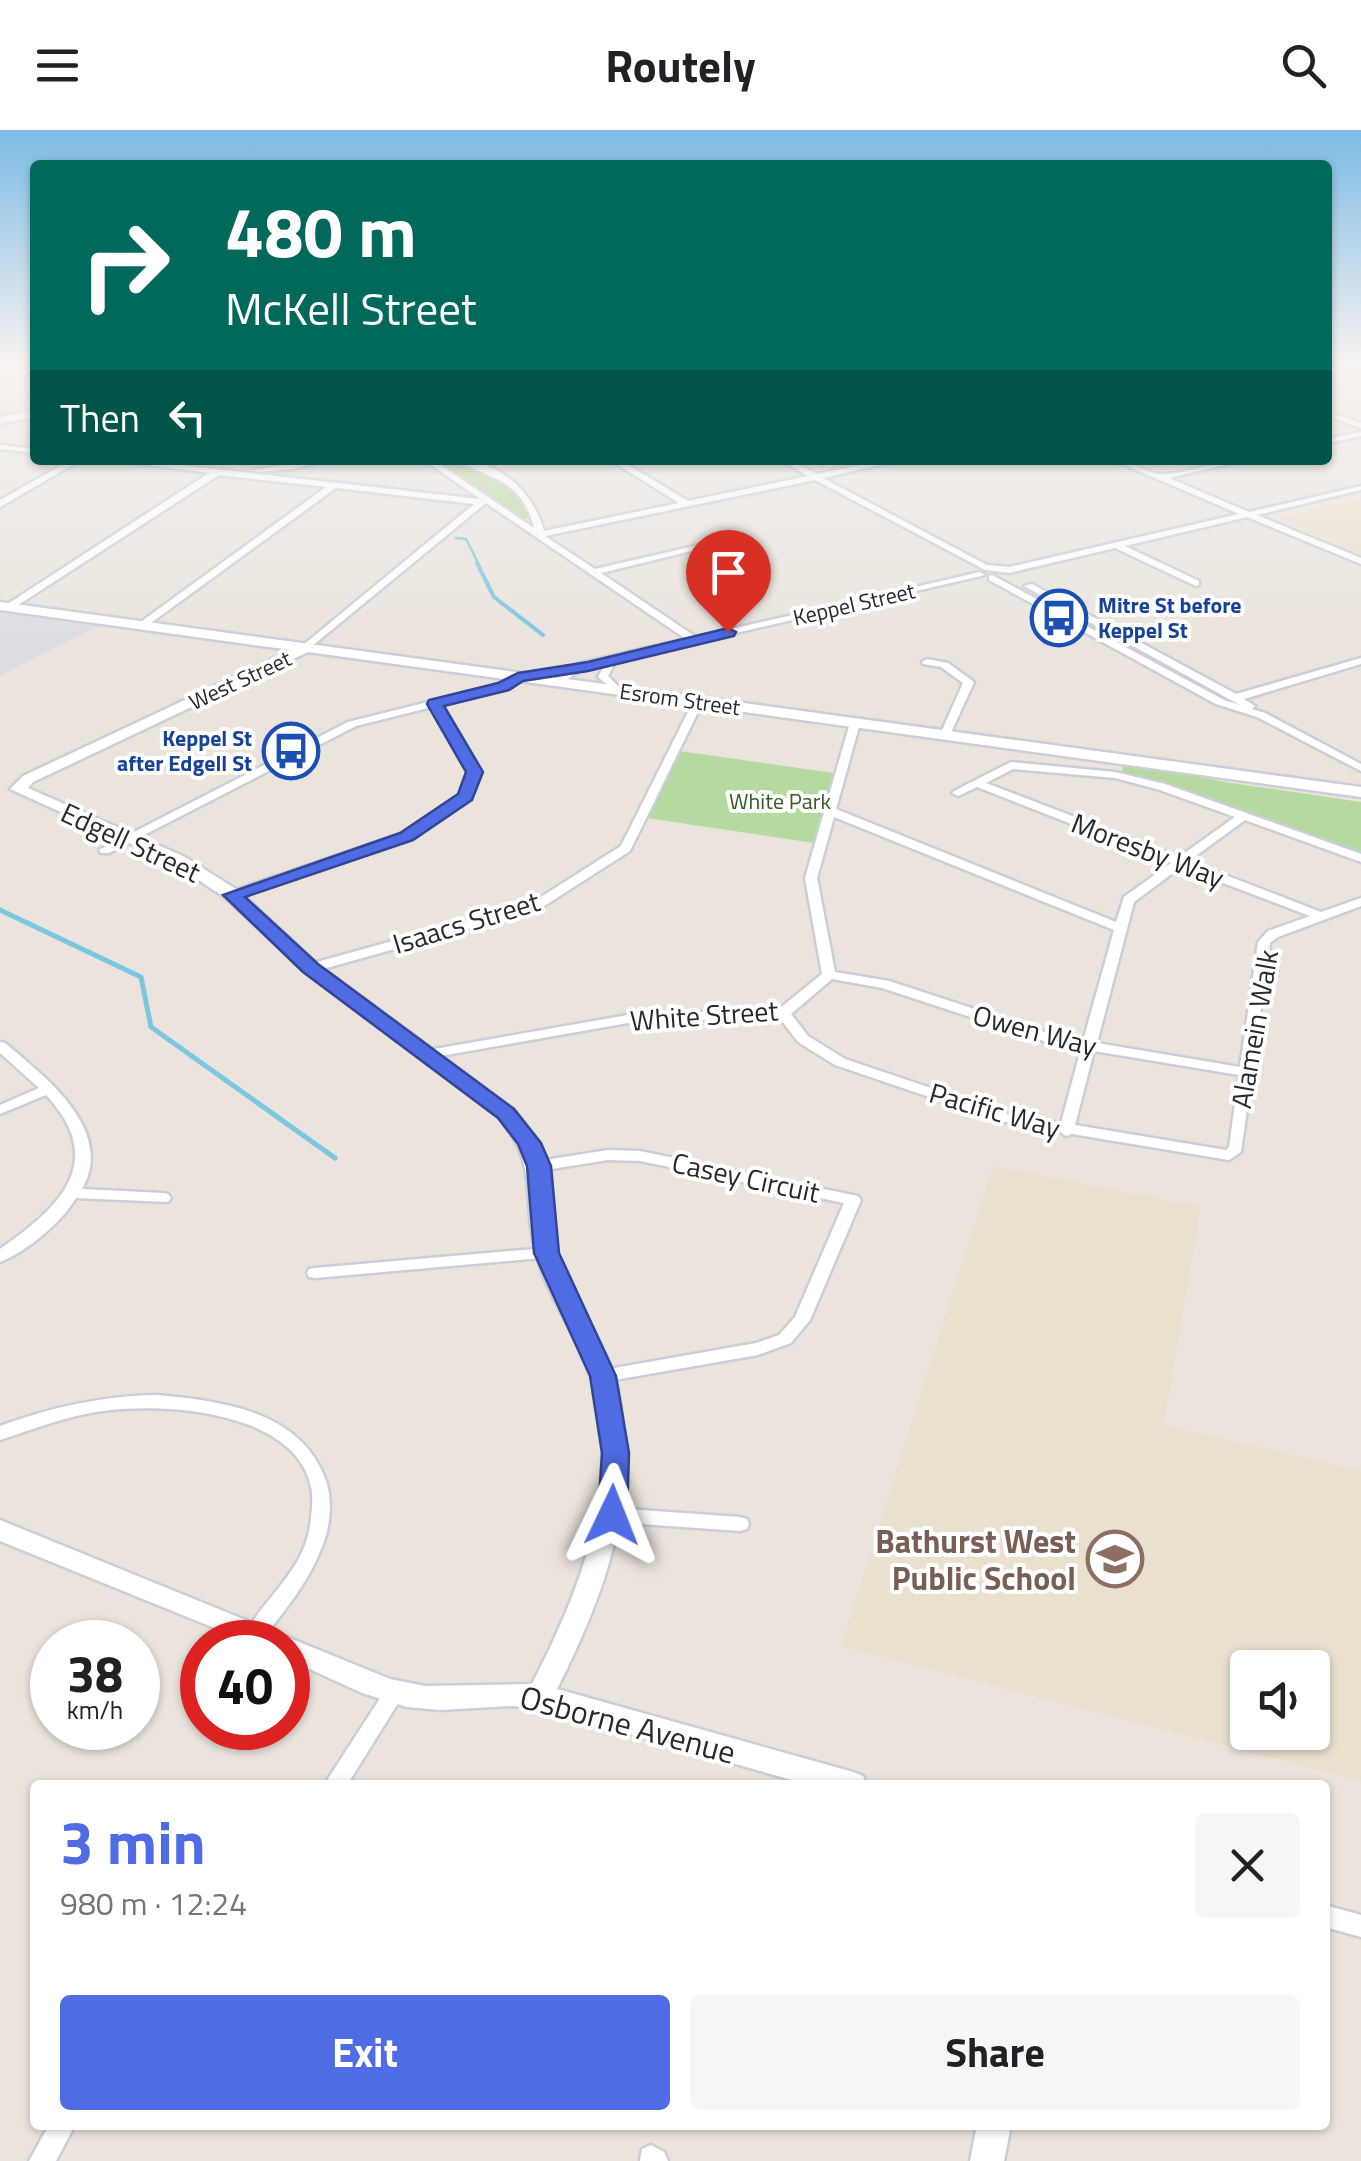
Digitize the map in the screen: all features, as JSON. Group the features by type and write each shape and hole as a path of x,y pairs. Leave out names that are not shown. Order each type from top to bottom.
{"street":[{"path":"0,504 68,465"},
{"path":"158,465 279,474 333,486 482,501"},
{"path":"4,607 219,472 258,474 297,465"},
{"path":"279,474 301,465"},
{"path":"435,465 482,501 540,534 694,640"},
{"path":"472,465 515,482 537,517 540,534"},
{"path":"622,465 687,504"},
{"path":"794,465 1220,702 1261,715"},
{"path":"540,534 871,465"},
{"path":"1129,465 1361,564"},
{"path":"1159,478 1218,465"},
{"path":"141,626 333,486"},
{"path":"1010,573 1361,488"},
{"name":"West Street","path":"18,786 306,648 482,501"},
{"path":"594,572 709,544"},
{"path":"1118,546 1196,583"},
{"name":"Keppel Street","path":"565,679 588,666 694,640 986,573 1010,573"},
{"path":"1010,573 1361,768"},
{"name":"Esrom Street","path":"4,607 524,678 565,679 698,702 945,735 1117,767 1361,792"},
{"path":"612,661 603,676 617,690"},
{"path":"927,662 944,665 969,682 945,735"},
{"path":"1220,702 1361,662"},
{"path":"104,850 352,724 524,678"},
{"name":"Isaacs Street","path":"310,968 537,905 626,848 698,702"},
{"path":"232,895 407,836 466,796 474,772 435,704"},
{"path":"829,975 811,878 855,723"},
{"path":"958,794 1012,765 1117,767 1361,858"},
{"name":"Moresby Way","path":"976,784 1320,916"},
{"name":"Edgell Street","path":"18,786 20,791 179,860 232,895 310,968 429,1054 520,1128 539,1166 546,1253 603,1376 615,1453 612,1515 588,1598 540,1696"},
{"path":"830,811 1120,928"},
{"path":"1066,1131 1128,900 1242,816"},
{"name":"Alamein Walk","path":"1229,1155 1236,1149 1264,942 1273,934 1361,902"},
{"name":"White Street","path":"429,1054 628,1019 783,1013 829,975"},
{"name":"Owen Way","path":"829,975 884,984 1058,1041 1244,1072"},
{"name":"Pacific Way","path":"783,1013 803,1039 840,1062 1005,1118 1229,1155"},
{"path":"0,1046 76,1121 83,1135 85,1160 72,1193 49,1223 0,1258"},
{"path":"0,1110 46,1090"},
{"name":"Casey Circuit","path":"539,1166 608,1155 640,1156 853,1200 802,1320 785,1339 758,1349 603,1376"},
{"path":"72,1193 163,1198"},
{"path":"315,1273 546,1253"},
{"path":"0,1433 76,1410 142,1402 228,1412 264,1424 296,1443 320,1484 318,1530 275,1620"},
{"path":"612,1515 740,1524"},
{"path":"0,1530 221,1620"},
{"name":"Osborne Avenue","path":"310,1656 395,1692 429,1698 510,1692 540,1696 821,1780"},
{"path":"338,1780 395,1692"},
{"path":"1330,1917 1361,1926"},
{"path":"42,2161 60,2130"},
{"path":"987,2161 993,2130"}],"shaded area":[{"path":"1361,498 1361,555 1276,518"},
{"path":"0,612 98,626 0,676"},
{"name":"Bathurst West Public School","path":"993,1166 1201,1207 1164,1425 1361,1471 1361,1781 1242,1750 1330,1750 1330,1650 1230,1650 1230,1747 841,1646"}],"green space":[{"path":"439,465 472,465 504,481 532,518 517,519"},
{"name":"White Park","path":"680,751 834,773 814,843 647,818"},
{"path":"1124,762 1361,802 1361,854 1121,776"}],"waterway":[{"path":"456,538 466,539 479,565"},
{"path":"477,563 494,597 543,635"},
{"path":"0,910 141,977 151,1027 335,1158"}],"place":[{"name":"Mitre St before Keppel St","path":"1059,618"},
{"name":"Keppel St after Edgell St","path":"291,751"},
{"name":"Bathurst West Public School","path":"1115,1559"}],"route":[{"path":"612,1515 615,1453 603,1376 546,1253 539,1166 520,1128 429,1054 310,968 232,895 407,836 466,796 474,772 435,704 504,686 518,678 571,670 728,632"}]}
